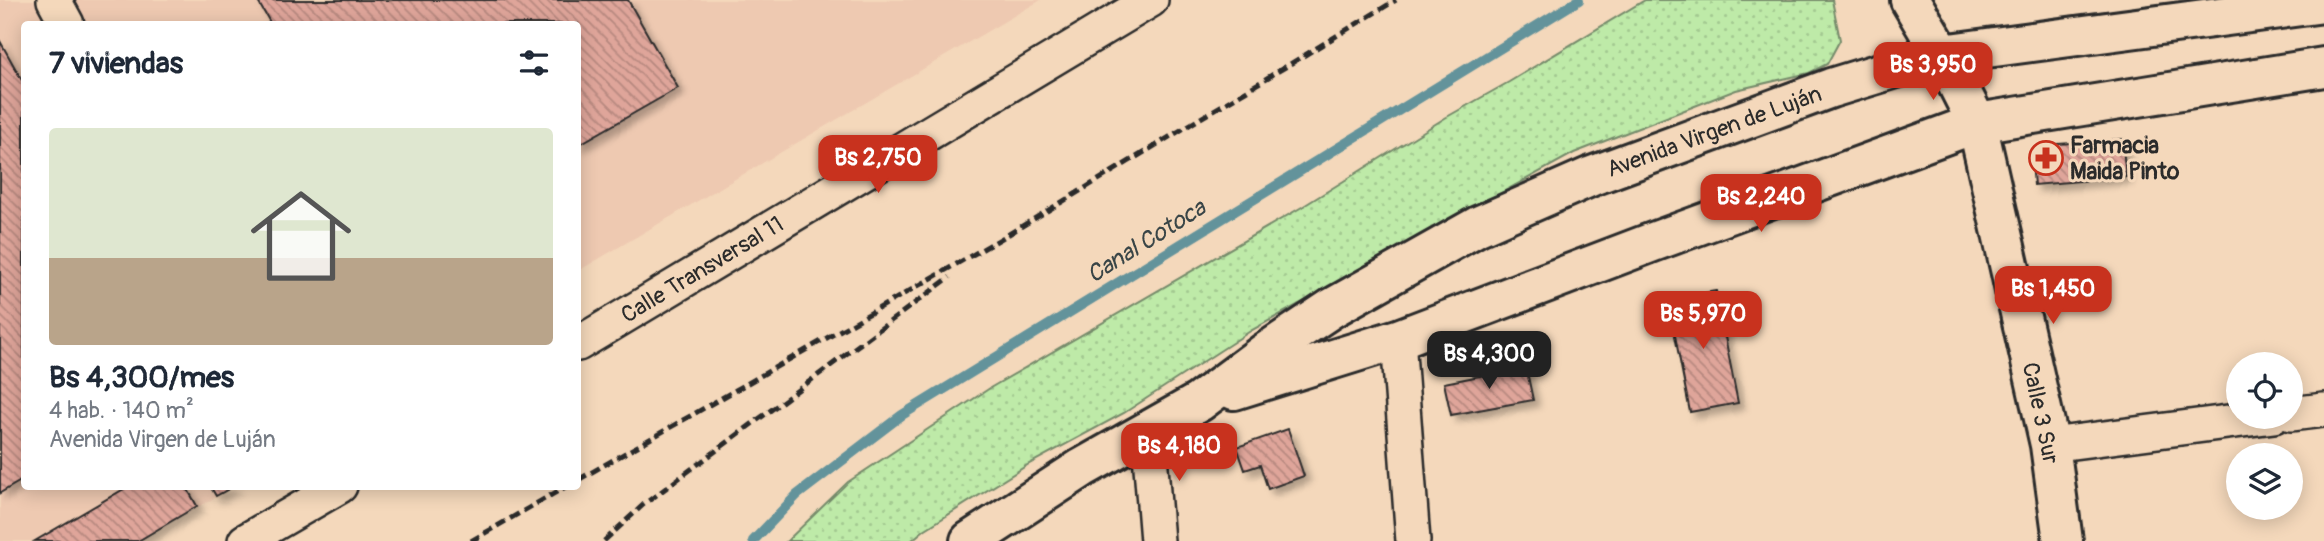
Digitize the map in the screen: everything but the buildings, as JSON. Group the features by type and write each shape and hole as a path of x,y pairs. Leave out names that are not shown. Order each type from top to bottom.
{"main road":[{"name":"Calle 3 Sur","path":"1910,0 1942,54 1977,123 2050,445 2063,541"},
{"name":"Avenida Virgen de Luján","path":"970,541 1082,467 1199,402 1266,352 1332,308 1478,226 1592,176 1830,88 1942,54 2324,3"},
{"name":"Avenida Virgen de Luján","path":"1199,402 1273,376 1398,339 1977,123 2324,67"}],"street":[{"path":"54,0 65,21"},
{"name":"Calle Transversal 11","path":"581,342 1151,0"},
{"path":"1398,339 1413,541"},
{"path":"2303,413 2324,410"},
{"path":"2050,445 2226,422"},
{"path":"1148,430 1157,541"},
{"path":"245,541 331,490"}],"shaded area":[{"path":"0,0 1041,0 581,269 581,21 21,21 21,490 229,490 138,541 0,541"}],"green space":[{"path":"1645,0 1832,0 1840,40 1827,64 1809,73 1736,90 1574,153 1252,330 1124,413 1029,464 924,530 911,541 787,541 848,482 990,388 1302,207 1445,118"}],"waterway":[{"name":"Canal Cotoca","path":"753,541 797,495 902,415 1579,0"}],"railway":[{"path":"581,478 1009,234 1396,0"},
{"path":"604,541 643,505 950,277"},
{"path":"471,541 560,490"}],"place":[{"name":"Farmacia Maida Pinto","path":"2046,158"}]}
